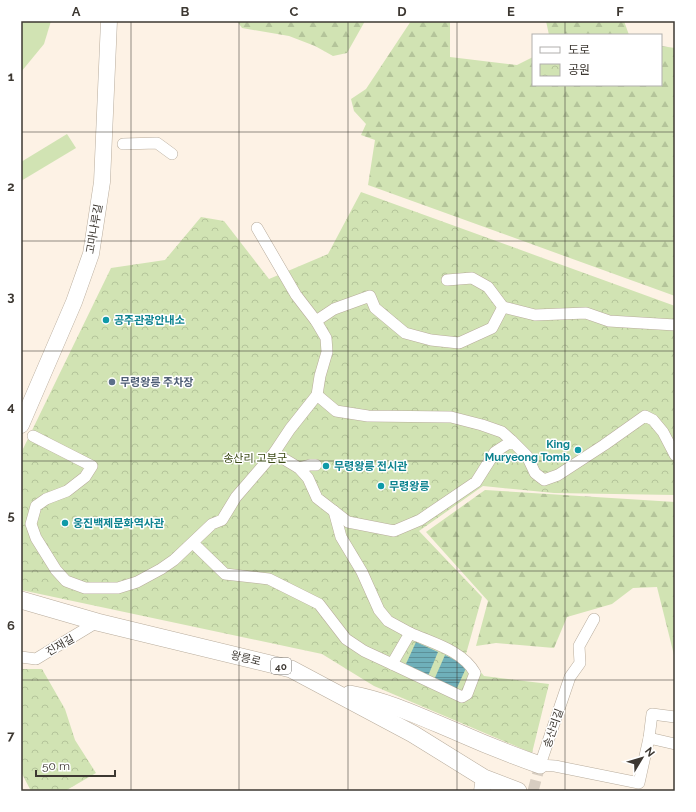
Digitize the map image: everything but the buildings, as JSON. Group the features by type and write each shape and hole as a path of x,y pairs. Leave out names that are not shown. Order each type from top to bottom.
{"main road":[{"name":"고마나루길","path":"21,425 74,302 91,254 102,182 109,21"},
{"name":"왕릉로","path":"21,600 97,622 291,669 413,734 483,785 518,791"},
{"path":"332,691 371,698 408,711 540,765"}],"street":[{"path":"123,144 157,143 172,154"},
{"path":"33,436 92,466 84,477 68,492 46,499 36,506 31,524 36,538 56,570 66,581 84,588 118,588 137,582 161,569 193,543 212,524 222,520 236,497 274,453 290,429 317,395 320,376 327,352 326,338 316,321 296,295 257,228"},
{"path":"446,280 472,278 488,287 503,307 535,315 586,313 609,321 675,325"},
{"path":"316,321 334,310 370,296 375,308 405,333 431,340 459,343 492,328 503,307"},
{"path":"317,395 336,411 368,416 451,417 502,432 527,456 534,473 544,480 558,475 645,416 653,420 663,432 675,455"},
{"path":"274,453 299,468 308,478 317,498 348,522 394,531 420,520 476,482 495,452 512,441"},
{"path":"299,468 316,465"},
{"path":"193,543 225,574 269,579 318,604 346,639 364,651 462,697 467,694 475,673 471,665 455,652 410,633 388,621 379,610 362,572 341,537 334,511"},
{"name":"송산리길","path":"540,765 570,677 580,663 579,646 594,619"},
{"name":"진재길","path":"21,657 36,659 97,622"},
{"path":"392,664 410,633"},
{"path":"540,765 556,766 639,783 652,714 675,717"},
{"path":"648,738 675,744"}],"green space":[{"path":"21,21 51,21 44,44 21,72"},
{"path":"237,21 365,21 347,53 333,56 315,46 289,36 242,28"},
{"path":"411,21 450,21 450,57 517,65 532,58 532,86 662,86 662,46 675,48 675,296 368,185 375,140 361,135 366,124 354,111 351,99 366,89"},
{"path":"546,21 624,21 629,34 549,34"},
{"path":"67,134 76,148 21,181 21,162"},
{"name":"송산리 고분군","path":"361,192 675,306 675,495 554,493 483,486 419,531 482,597 466,654 484,676 549,684 532,753 374,686 322,654 21,590 21,453 111,268 165,260 201,217 224,221 269,279 328,254"},
{"path":"485,490 675,502 675,659 657,587 633,588 612,604 567,617 554,648 496,643 476,646 488,601 426,532"},
{"path":"21,669 42,669 65,709 75,740 96,773 65,791 31,791 21,772"}],"water":[{"path":"416,642 438,652 428,676 405,666"},
{"path":"445,655 467,666 456,690 434,680"}],"tunnel":[{"path":"533,791 540,765"}],"place":[{"name":"공주관광안내소","path":"106,320"},
{"name":"무령왕릉 주차장","path":"112,382"},
{"name":"King Muryeong Tomb","path":"578,450"},
{"name":"무령왕릉 전시관","path":"326,466"},
{"name":"무령왕릉","path":"381,486"},
{"name":"웅진백제문화역사관","path":"65,523"}]}
